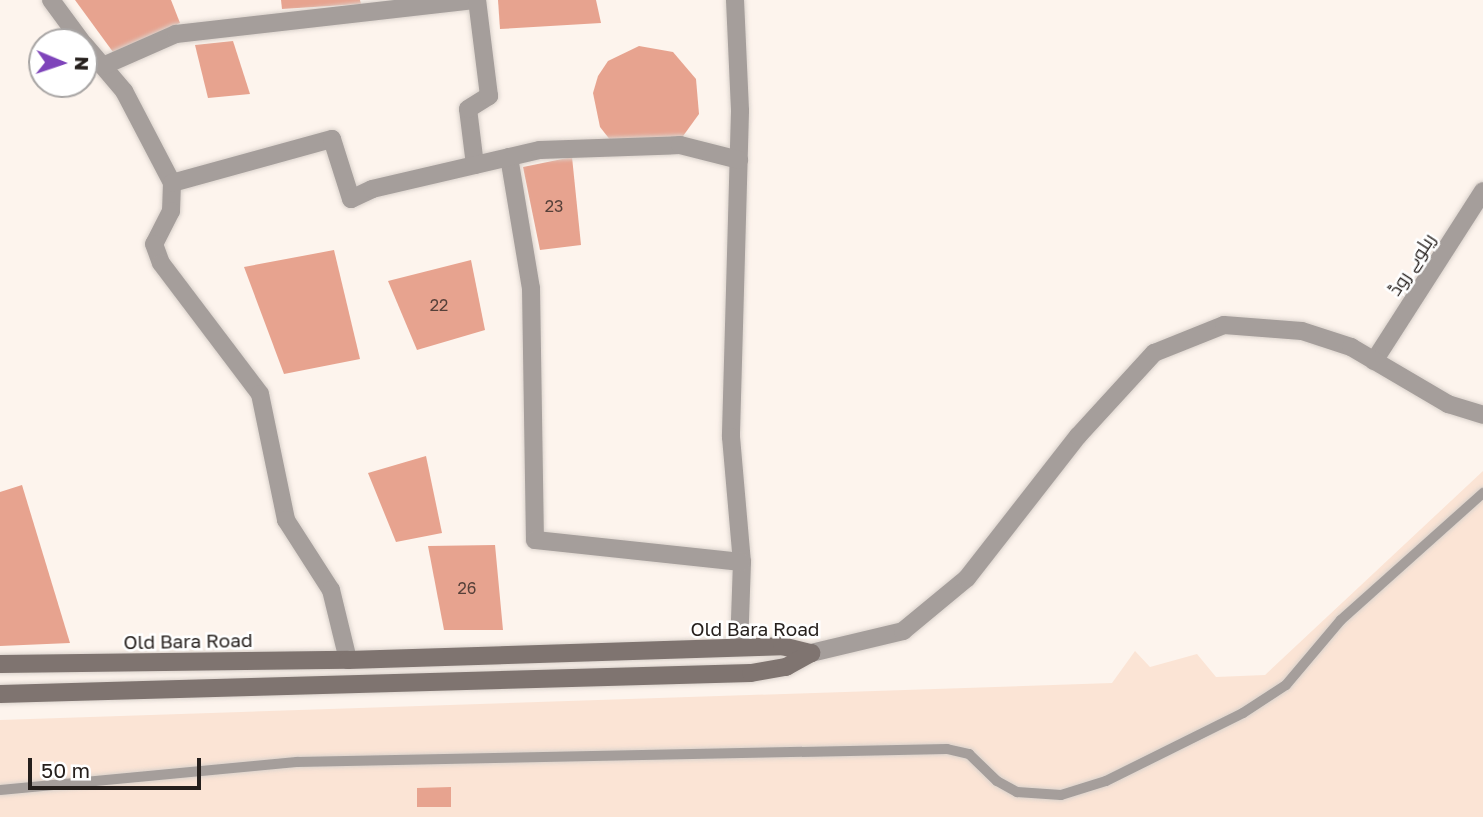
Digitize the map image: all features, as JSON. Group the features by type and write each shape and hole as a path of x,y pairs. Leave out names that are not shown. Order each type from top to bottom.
{"main road":[{"name":"Old Bara Road","path":"0,664 348,660 782,646 811,653"},
{"path":"0,694 751,673 786,667 811,653"}],"street":[{"path":"51,0 72,28"},
{"path":"103,66 176,34 475,0 489,96 468,109 475,165"},
{"path":"736,0 739,160 732,437 742,562 739,648"},
{"path":"98,60 124,91 172,183 171,211 154,244 161,263 260,394 286,520 331,590 348,660"},
{"path":"172,183 332,139 351,199 372,189 540,149 680,145 739,160"},
{"path":"509,157 531,288 535,540 742,562"},
{"name":"ریلوے روڈ","path":"1374,361 1483,191"},
{"name":"Old Bara Road","path":"811,653 903,631 967,579 1078,436 1154,353 1224,326 1302,331 1351,348 1448,404 1483,415"}],"lane":[{"path":"0,790 297,762 947,749 969,754 997,781 1017,792 1061,796 1131,769 1243,713 1286,685 1341,620 1483,493"}],"shaded area":[{"path":"1483,471 1483,817 0,817 0,720 1112,683 1135,651 1150,667 1197,654 1216,677 1265,675"}],"building":[{"path":"75,0 171,0 180,23 113,52"},
{"path":"281,0 360,0 361,4 282,9"},
{"path":"498,0 596,0 601,23 500,29"},
{"path":"233,41 250,94 208,98 195,45"},
{"path":"639,46 673,52 696,79 699,114 678,143 611,141 600,127 593,93 598,76 608,61"},
{"path":"572,157 581,245 540,250 523,167"},
{"path":"334,250 360,359 284,374 244,267"},
{"path":"471,260 485,330 417,350 388,281"},
{"path":"426,456 442,533 396,542 368,473"},
{"path":"22,485 70,643 0,646 0,492"},
{"path":"495,545 503,630 444,630 428,546"},
{"path":"451,787 451,807 417,807 417,788"}]}
